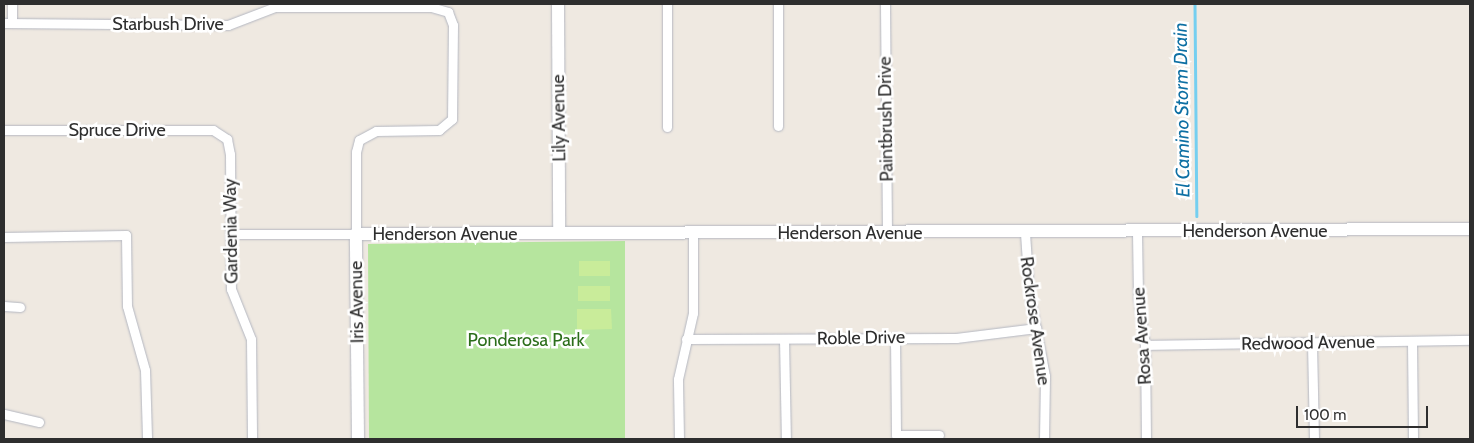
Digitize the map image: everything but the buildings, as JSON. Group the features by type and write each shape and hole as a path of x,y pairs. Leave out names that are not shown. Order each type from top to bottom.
{"street":[{"path":"8,23 12,4"},
{"name":"Lily Avenue","path":"558,4 559,233"},
{"path":"667,4 667,127"},
{"path":"778,4 778,126"},
{"name":"Paintbrush Drive","path":"885,4 887,233"},
{"name":"Starbush Drive","path":"8,23 228,25 275,7 431,6 448,12 453,25 453,110 448,124 436,131 376,131 362,137"},
{"name":"Spruce Drive","path":"4,130 213,130 227,139"},
{"name":"Iris Avenue","path":"358,439 356,152 362,137"},
{"name":"Gardenia Way","path":"227,139 230,146 231,289 251,339 252,439"},
{"name":"Henderson Avenue","path":"231,234 1025,233 1470,229"},
{"name":"Rosa Avenue","path":"1137,232 1138,297 1146,345 1146,439"},
{"name":"Rockrose Avenue","path":"1025,233 1036,328 1044,376 1044,439"},
{"path":"679,439 678,379 693,313 693,234"},
{"path":"4,237 126,235 127,306 145,370 147,439"},
{"path":"4,306 20,307"},
{"name":"Roble Drive","path":"686,339 956,338 1036,328"},
{"path":"895,337 896,435 938,436"},
{"path":"784,339 786,439"},
{"name":"Redwood Avenue","path":"1146,345 1470,340"},
{"path":"1412,342 1413,439"},
{"path":"1312,343 1314,439"},
{"path":"4,414 39,422"}],"green space":[{"name":"Ponderosa Park","path":"625,241 625,439 369,439 368,244"},
{"path":"579,261 610,261 610,276 579,276"},
{"path":"578,286 610,286 610,301 578,301"},
{"path":"577,309 611,309 612,329 577,330"}],"waterway":[{"name":"El Camino Storm Drain","path":"1195,4 1197,216"}]}
